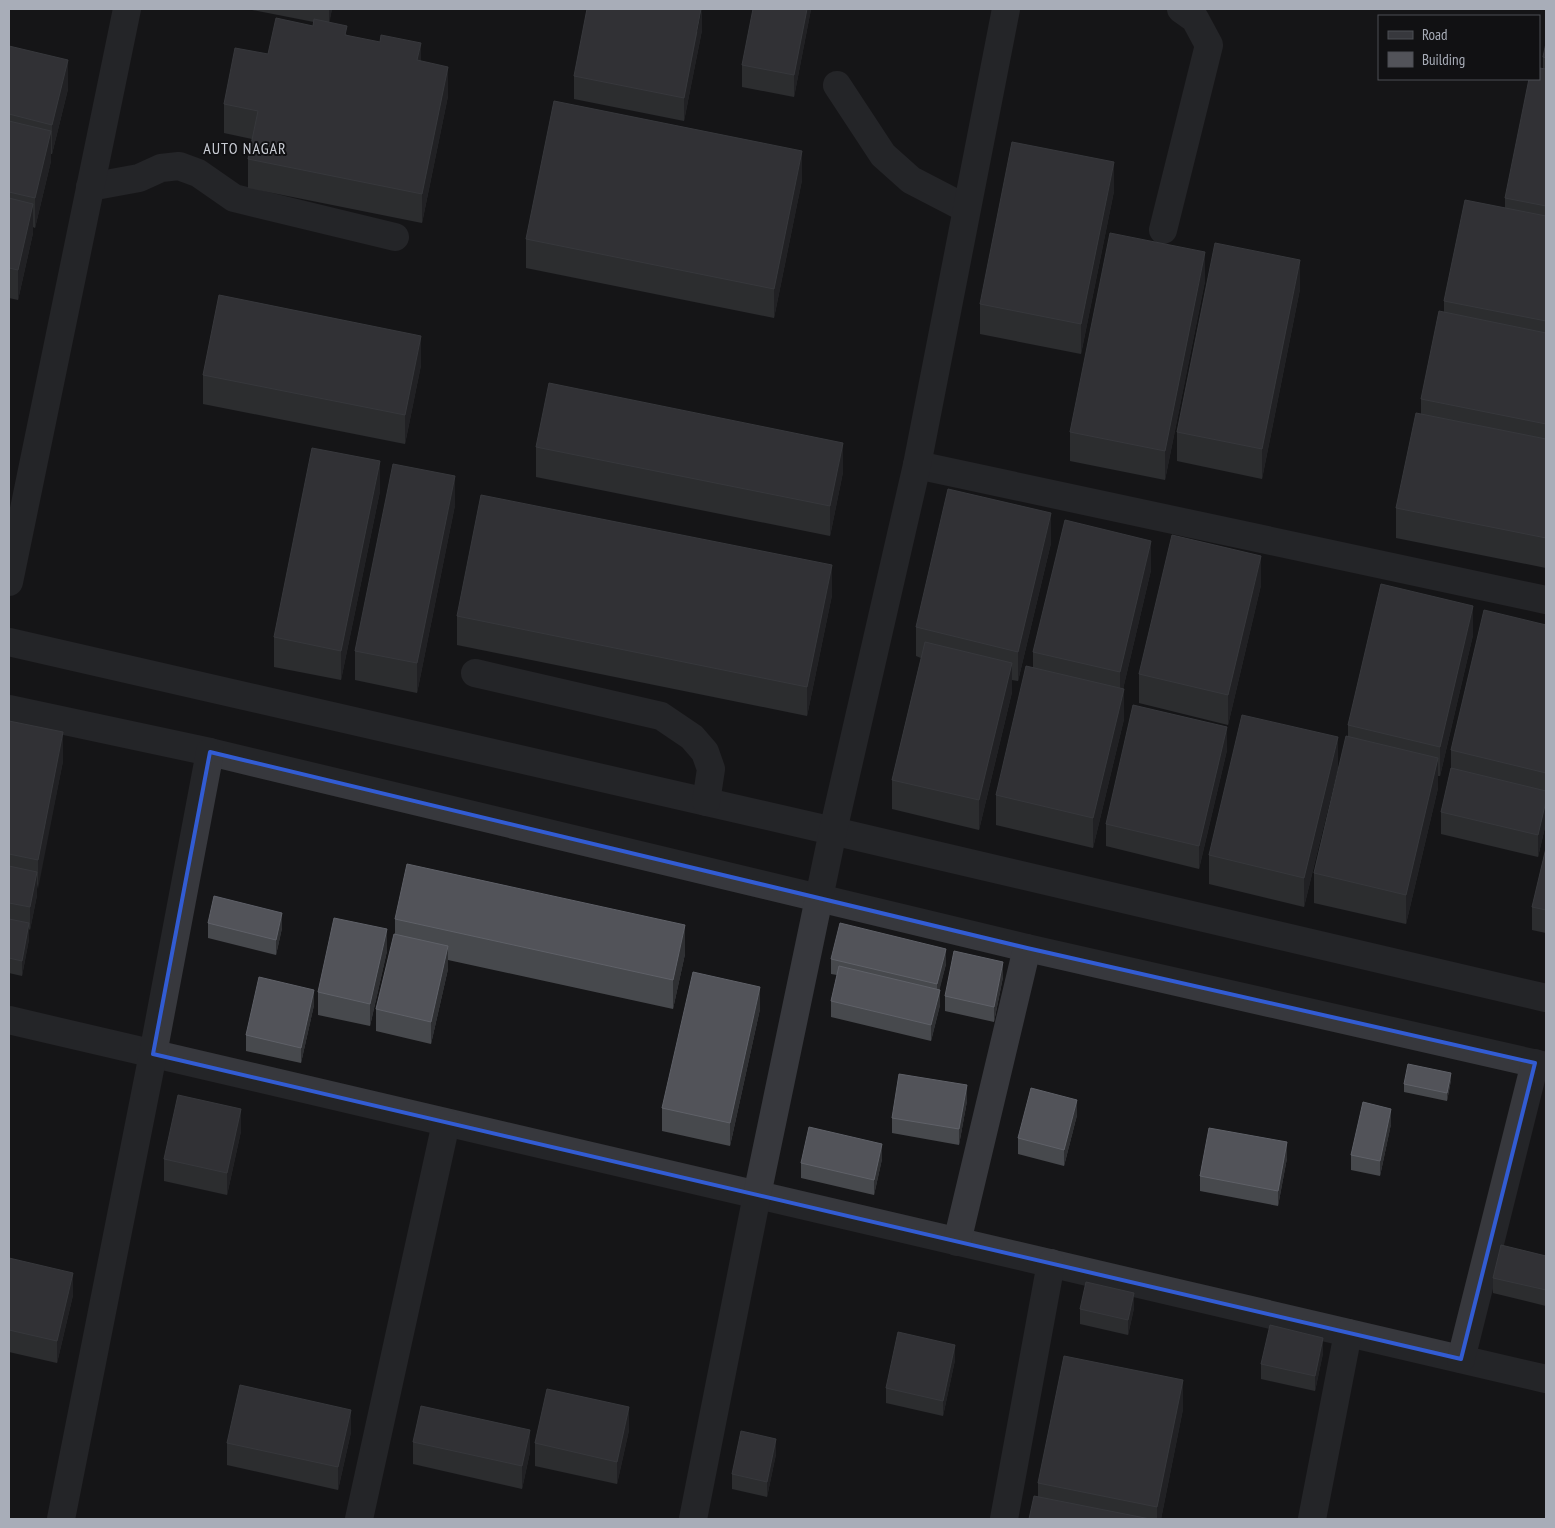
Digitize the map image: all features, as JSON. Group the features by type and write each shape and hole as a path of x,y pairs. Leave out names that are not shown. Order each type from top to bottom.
{"street":[{"path":"9,582 127,9"},
{"path":"692,1519 757,1195 834,831 917,465 965,208 1006,9"},
{"path":"1163,230 1209,45 1196,18 1181,9"},
{"path":"837,85 883,156 911,180 965,208"},
{"path":"90,187 139,178 161,168 179,166 198,173 234,198 395,237"},
{"path":"917,465 1546,600"},
{"path":"9,642 834,831 1546,998"},
{"path":"475,672 661,716 692,737 705,752 711,769 706,802"},
{"path":"9,709 210,752 1027,948 1541,1064 1461,1360"},
{"path":"61,1519 154,1054 210,752"},
{"path":"957,1242 1027,948"},
{"path":"9,1020 1546,1379"},
{"path":"359,1519 446,1123"},
{"path":"1004,1519 1051,1264"},
{"path":"1312,1519 1348,1333"}],"highlighted area":[{"path":"210,752 1027,948 1535,1063 1461,1359 153,1054"}],"building":[{"path":"587,9 701,9 684,98 574,76"},
{"path":"753,9 807,9 794,75 742,65"},
{"path":"276,18 313,26 314,19 347,26 345,35 380,42 381,35 421,43 417,60 448,67 422,194 248,159 258,111 224,104 235,48 268,54"},
{"path":"1546,43 1546,58 1543,57"},
{"path":"9,46 68,60 52,125 9,114"},
{"path":"1540,68 1546,69 1546,206 1505,198 1529,80 1540,80"},
{"path":"554,101 802,151 774,289 526,239"},
{"path":"9,121 51,131 35,198 9,192"},
{"path":"1012,142 1114,162 1081,324 980,304"},
{"path":"9,198 33,204 18,270 9,268"},
{"path":"1465,200 1546,216 1546,321 1444,301"},
{"path":"1110,233 1205,252 1165,451 1070,432"},
{"path":"1215,243 1300,260 1262,449 1177,432"},
{"path":"219,295 421,336 405,415 203,375"},
{"path":"1439,311 1546,333 1546,424 1421,399"},
{"path":"549,383 843,443 830,506 536,447"},
{"path":"1416,413 1546,439 1546,538 1396,508"},
{"path":"312,448 380,461 341,651 274,637"},
{"path":"393,464 455,476 417,663 355,651"},
{"path":"948,489 1051,513 1018,652 916,627"},
{"path":"481,495 832,565 807,687 457,616"},
{"path":"1065,520 1151,541 1120,672 1033,652"},
{"path":"1172,535 1261,556 1228,695 1139,674"},
{"path":"1381,584 1473,606 1440,747 1348,725"},
{"path":"1484,610 1546,625 1546,773 1451,750"},
{"path":"925,642 1012,663 979,800 892,780"},
{"path":"1026,666 1124,689 1093,818 996,795"},
{"path":"1133,705 1227,727 1199,846 1106,824"},
{"path":"1242,715 1338,737 1304,878 1209,855"},
{"path":"9,721 63,732 38,860 9,854"},
{"path":"1346,736 1438,758 1406,895 1314,873"},
{"path":"1451,768 1546,791 1546,801 1538,835 1441,812"},
{"path":"1546,848 1546,910 1532,907"},
{"path":"407,864 685,925 673,980 395,919"},
{"path":"9,866 37,872 30,907 9,903"},
{"path":"214,896 282,913 276,940 208,923"},
{"path":"334,918 387,929 370,1004 318,992"},
{"path":"9,919 29,923 22,961 9,958"},
{"path":"840,923 946,949 937,984 831,959"},
{"path":"394,934 448,946 431,1022 376,1009"},
{"path":"954,951 1003,962 994,1007 945,996"},
{"path":"839,966 940,990 931,1025 831,1001"},
{"path":"693,972 760,987 730,1123 662,1108"},
{"path":"259,977 314,990 301,1048 246,1035"},
{"path":"1408,1064 1451,1073 1447,1093 1404,1084"},
{"path":"899,1074 967,1085 959,1129 892,1118"},
{"path":"1031,1088 1077,1100 1064,1150 1018,1138"},
{"path":"178,1095 241,1109 227,1173 164,1159"},
{"path":"1363,1102 1391,1109 1380,1161 1351,1155"},
{"path":"809,1127 882,1144 874,1180 801,1163"},
{"path":"1209,1128 1287,1142 1278,1191 1200,1176"},
{"path":"1501,1245 1546,1256 1546,1290 1493,1278"},
{"path":"9,1258 73,1273 57,1341 9,1330"},
{"path":"1086,1282 1134,1293 1128,1320 1080,1309"},
{"path":"1270,1325 1323,1338 1315,1376 1261,1364"},
{"path":"898,1332 955,1345 943,1401 886,1388"},
{"path":"1064,1356 1183,1380 1157,1507 1038,1483"},
{"path":"240,1385 351,1410 338,1467 227,1443"},
{"path":"547,1389 629,1407 617,1462 535,1443"},
{"path":"421,1406 530,1430 522,1466 413,1442"},
{"path":"741,1431 776,1439 767,1482 732,1474"},
{"path":"1034,1496 1150,1519 1029,1519"}],"district":[{"name":"AUTO NAGAR","path":"245,148"}]}
